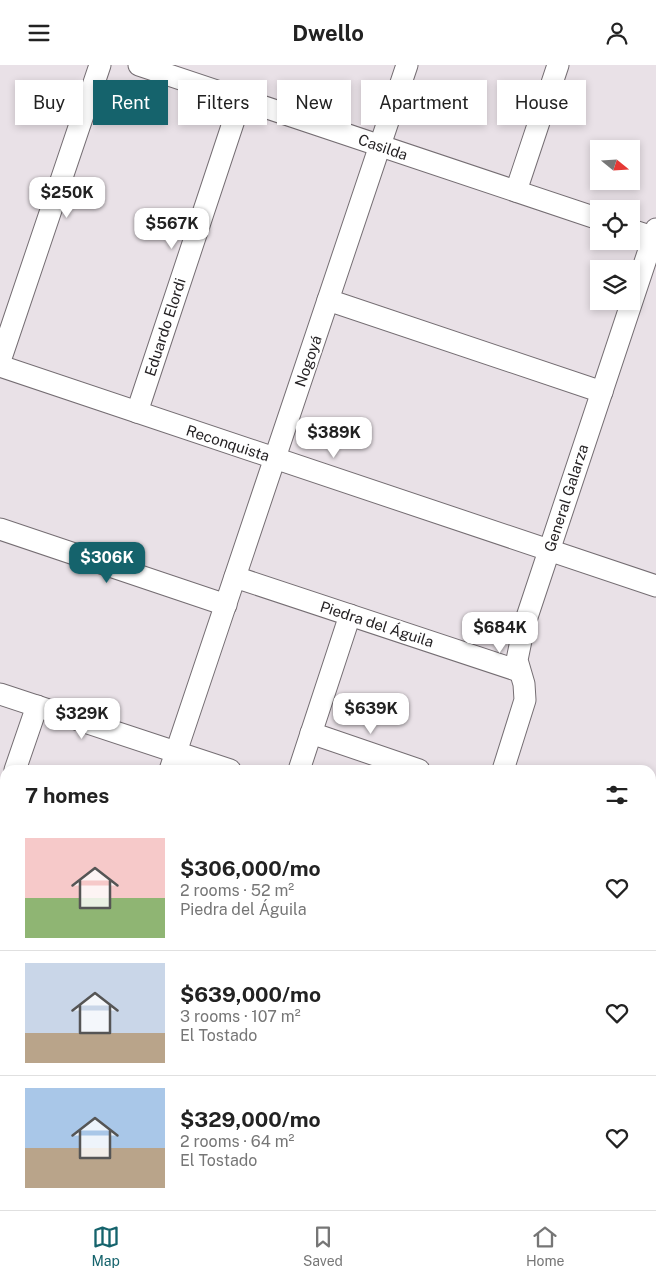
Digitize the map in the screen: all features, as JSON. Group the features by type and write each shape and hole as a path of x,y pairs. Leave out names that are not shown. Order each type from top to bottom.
{"street":[{"path":"0,361 100,65"},
{"name":"Casilda","path":"139,65 184,80"},
{"name":"Nogoyá","path":"173,761 407,65"},
{"path":"516,191 558,65"},
{"name":"Casilda","path":"267,108 590,216"},
{"name":"Eduardo Elordi","path":"137,412 232,125"},
{"path":"640,232 655,235"},
{"name":"General Galarza","path":"504,765 525,700 517,660 520,638 655,235"},
{"path":"328,300 602,392"},
{"name":"Reconquista","path":"0,366 656,586"},
{"path":"0,529 226,605"},
{"name":"Piedra del Águila","path":"235,577 520,671"},
{"path":"301,765 350,615"},
{"path":"0,693 38,706 173,761 198,765"},
{"path":"17,765 38,706"},
{"path":"311,733 404,765"}]}
